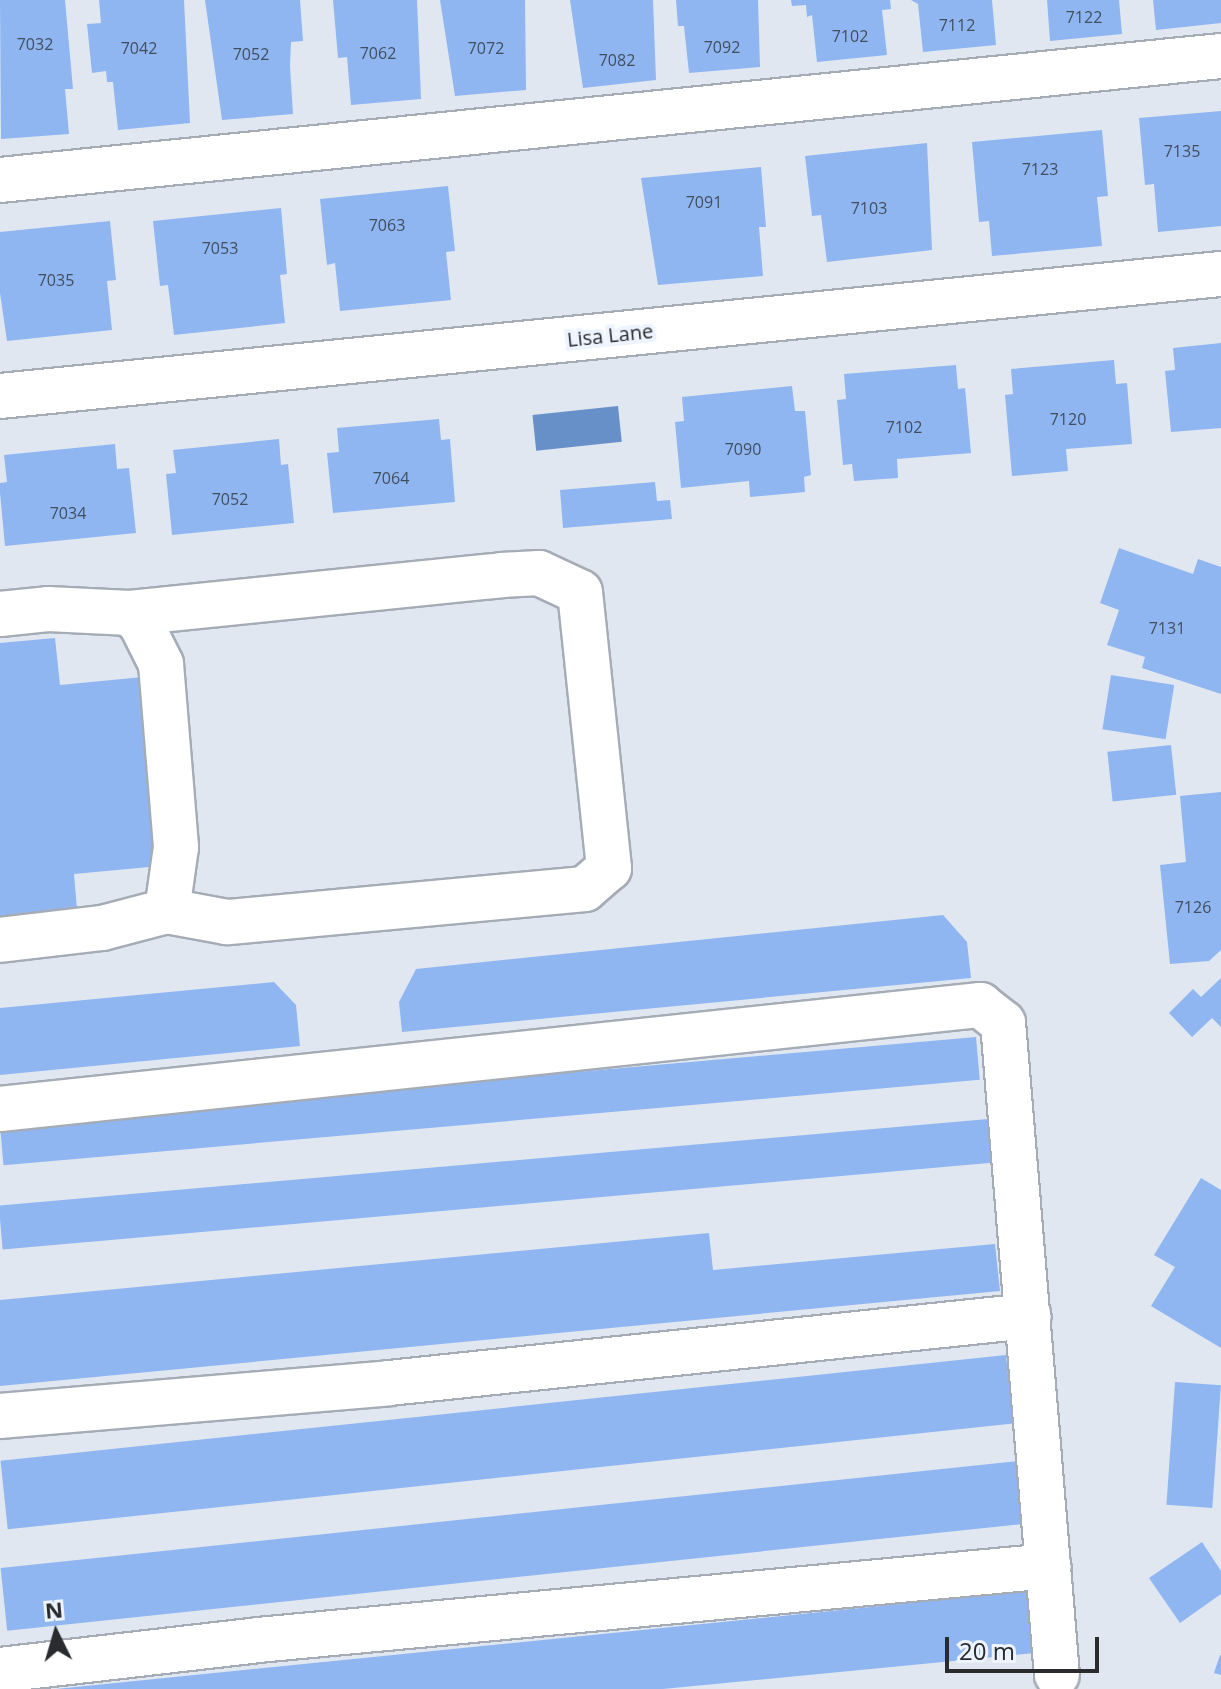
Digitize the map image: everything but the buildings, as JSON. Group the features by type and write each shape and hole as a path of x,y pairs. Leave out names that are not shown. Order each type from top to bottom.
{"street":[{"path":"0,180 1221,56"},
{"name":"Lisa Lane","path":"0,396 1221,274"},
{"path":"0,614 48,609 130,613 539,573 580,592 609,868 585,889 227,922 167,911 102,928 0,940"},
{"path":"130,613 161,664 176,847 167,911"},
{"path":"0,1109 980,1005 1003,1023 1057,1675"},
{"path":"0,1416 389,1383 1029,1316"},
{"path":"0,1670 258,1640 1049,1566"}],"water":[{"path":"618,406 622,442 536,451 532,415"}]}
